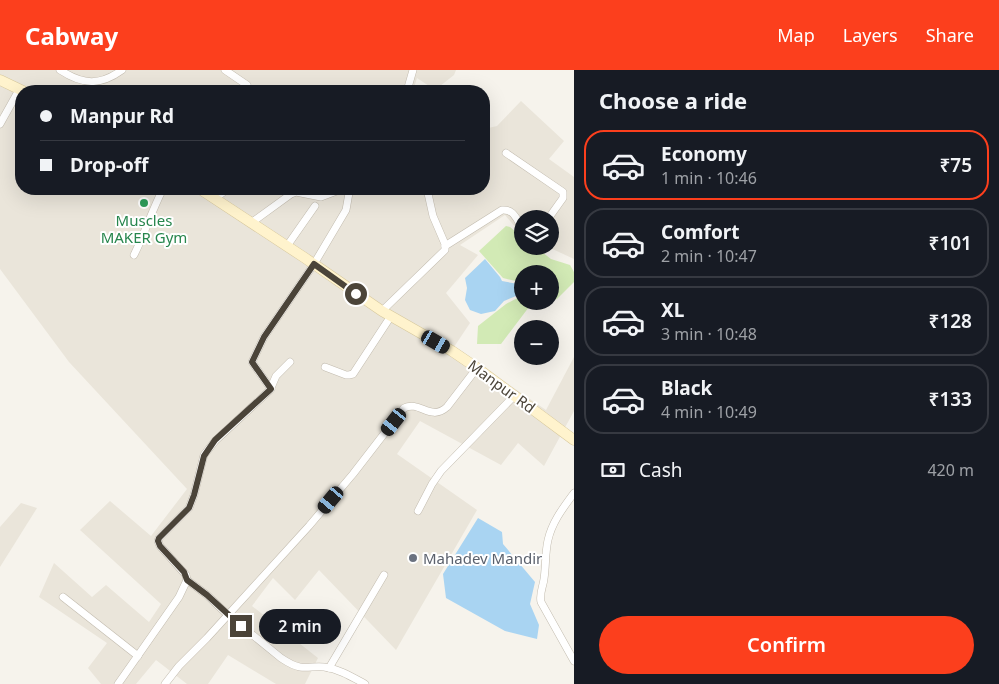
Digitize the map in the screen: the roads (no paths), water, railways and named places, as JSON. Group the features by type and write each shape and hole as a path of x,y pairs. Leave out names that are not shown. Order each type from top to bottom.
{"main road":[{"path":"0,80 15,87"},
{"name":"Manpur Rd","path":"210,195 382,311 452,351 515,395 574,440"}],"street":[{"path":"60,70 80,80 97,82 116,75 122,70"},
{"path":"409,85 413,70"},
{"path":"229,71 247,85"},
{"path":"0,124 15,100"},
{"path":"506,153 563,192 563,198 554,210"},
{"path":"134,255 160,195"},
{"path":"215,198 219,195"},
{"path":"250,222 289,195"},
{"path":"308,195 319,198 328,195"},
{"path":"271,389 252,362 264,337 314,264 346,210 348,195"},
{"path":"428,195 433,216 445,246"},
{"path":"287,246 315,206"},
{"path":"382,311 443,252 445,246 502,210 509,210 514,215"},
{"path":"325,367 351,375 391,316"},
{"path":"290,362 276,376 271,389 215,440 208,449 201,464 192,502 158,541 160,546 184,572 187,580 281,658 300,667 315,666 328,668 349,675 365,684"},
{"path":"166,684 179,666 309,526 353,474 404,408 410,406 437,413 442,411 477,368"},
{"path":"418,511 441,471 515,395"},
{"path":"574,493 558,515 550,531 540,596 541,602 574,661"},
{"path":"328,668 384,574"},
{"path":"118,684 179,598 187,580"},
{"path":"63,597 138,656"}],"water":[{"path":"485,259 502,281 514,283 514,297 504,301 495,311 481,314 470,310 465,300 467,288 465,278"},
{"path":"478,518 502,532 503,544 535,582 530,604 539,625 537,639 505,631 446,598 443,574"}],"place":[{"name":"Muscles MAKER Gym","path":"144,203"},
{"name":"Mahadev Mandir","path":"413,558"}]}
